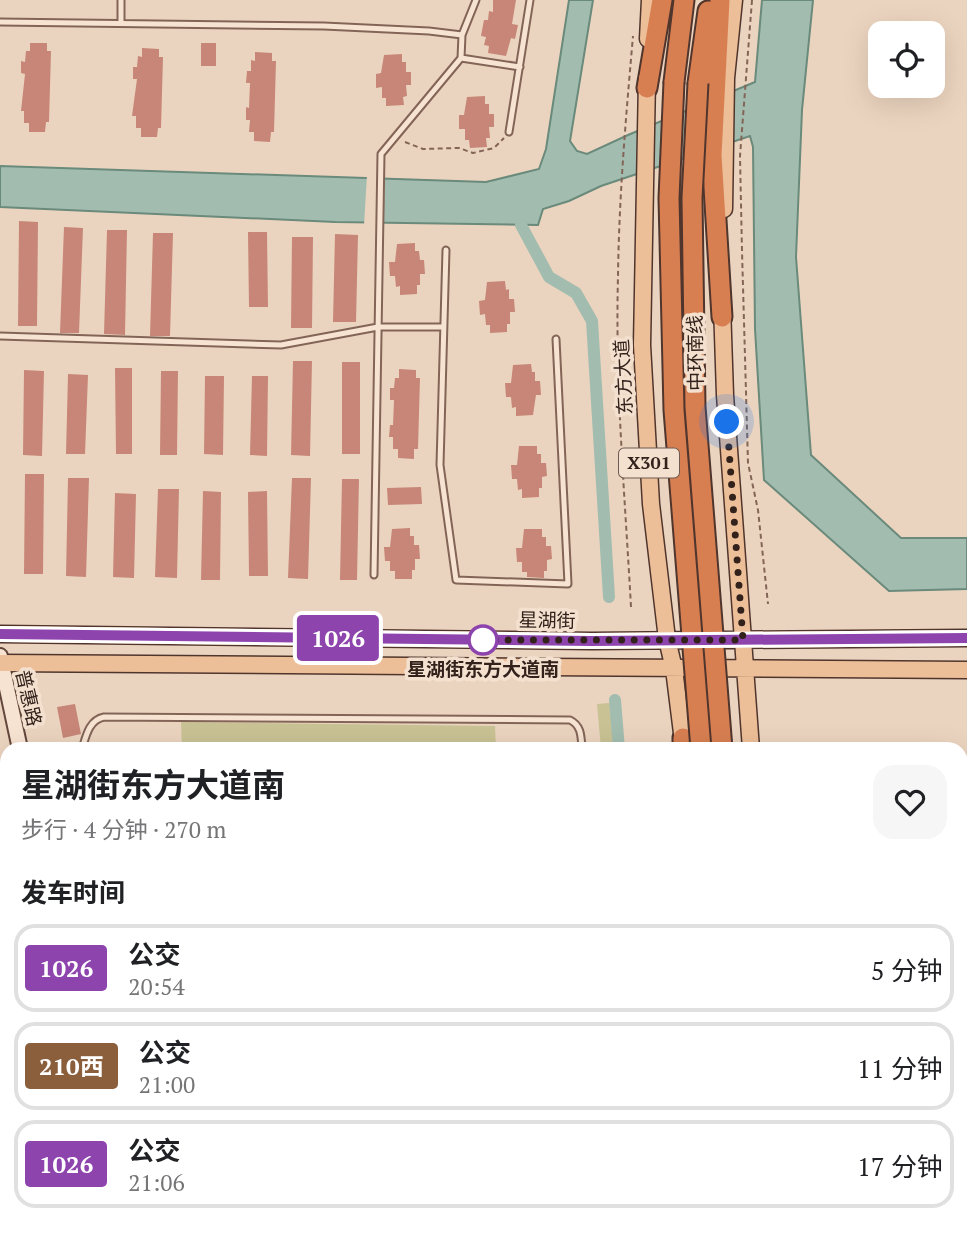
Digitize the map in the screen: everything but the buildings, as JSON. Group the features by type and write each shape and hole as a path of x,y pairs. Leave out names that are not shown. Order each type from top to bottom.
{"highway":[{"path":"647,88 662,0"},
{"name":"中环南线","path":"684,0 674,82 669,198 674,410 700,742"},
{"name":"中环南线","path":"710,0 698,83 692,198 695,408 721,742"},
{"path":"720,0 712,155 722,317"}],"main road":[{"name":"东方大道","path":"650,0 642,345 651,504 683,742"},
{"path":"734,0 726,78 722,317 725,395 751,742"},
{"name":"星湖街","path":"0,634 592,641 967,638"},
{"path":"0,661 967,670"},
{"name":"普惠路","path":"0,661 18,742"}],"lane":[{"path":"121,0 121,23"},
{"path":"374,575 380,154 460,58 462,36 476,0"},
{"path":"509,132 530,0"},
{"path":"0,22 324,26 429,31 462,36"},
{"path":"460,58 520,66"},
{"path":"446,250 440,465 456,580 568,584 556,339"},
{"path":"0,336 281,345 378,327 443,327"},
{"path":"85,742 92,724 97,718 104,717 570,720 580,729 581,742"}],"path":[{"path":"752,0 740,156 742,251 748,463 758,510 768,604"},
{"path":"631,607 619,397 618,276 624,130 634,26"},
{"path":"395,136 423,149 459,148 473,153 494,148 509,132"}],"shaded area":[{"path":"569,0 593,0 570,141 577,151 587,154 755,82 762,0 813,0 802,110 796,257 811,455 901,538 967,538 967,589 889,591 764,480 755,329 753,147 750,136 601,186 569,201 543,209 538,225 335,222 0,207 0,166 486,182 539,169 546,149"},
{"path":"610,703 613,742 600,742 597,704"},
{"path":"181,722 495,726 496,742 182,742"}],"pier":[{"path":"367,175 385,175 383,227 364,226"}],"waterway":[{"path":"521,225 549,277 576,293 592,321 609,597"},
{"path":"615,700 618,742"}],"bus line":[{"name":"1026","path":"0,634 592,641 967,638"}],"place":[{"name":"星湖街东方大道南","path":"483,640"}],"route":[{"path":"483,640 743,640 727,422"}]}
